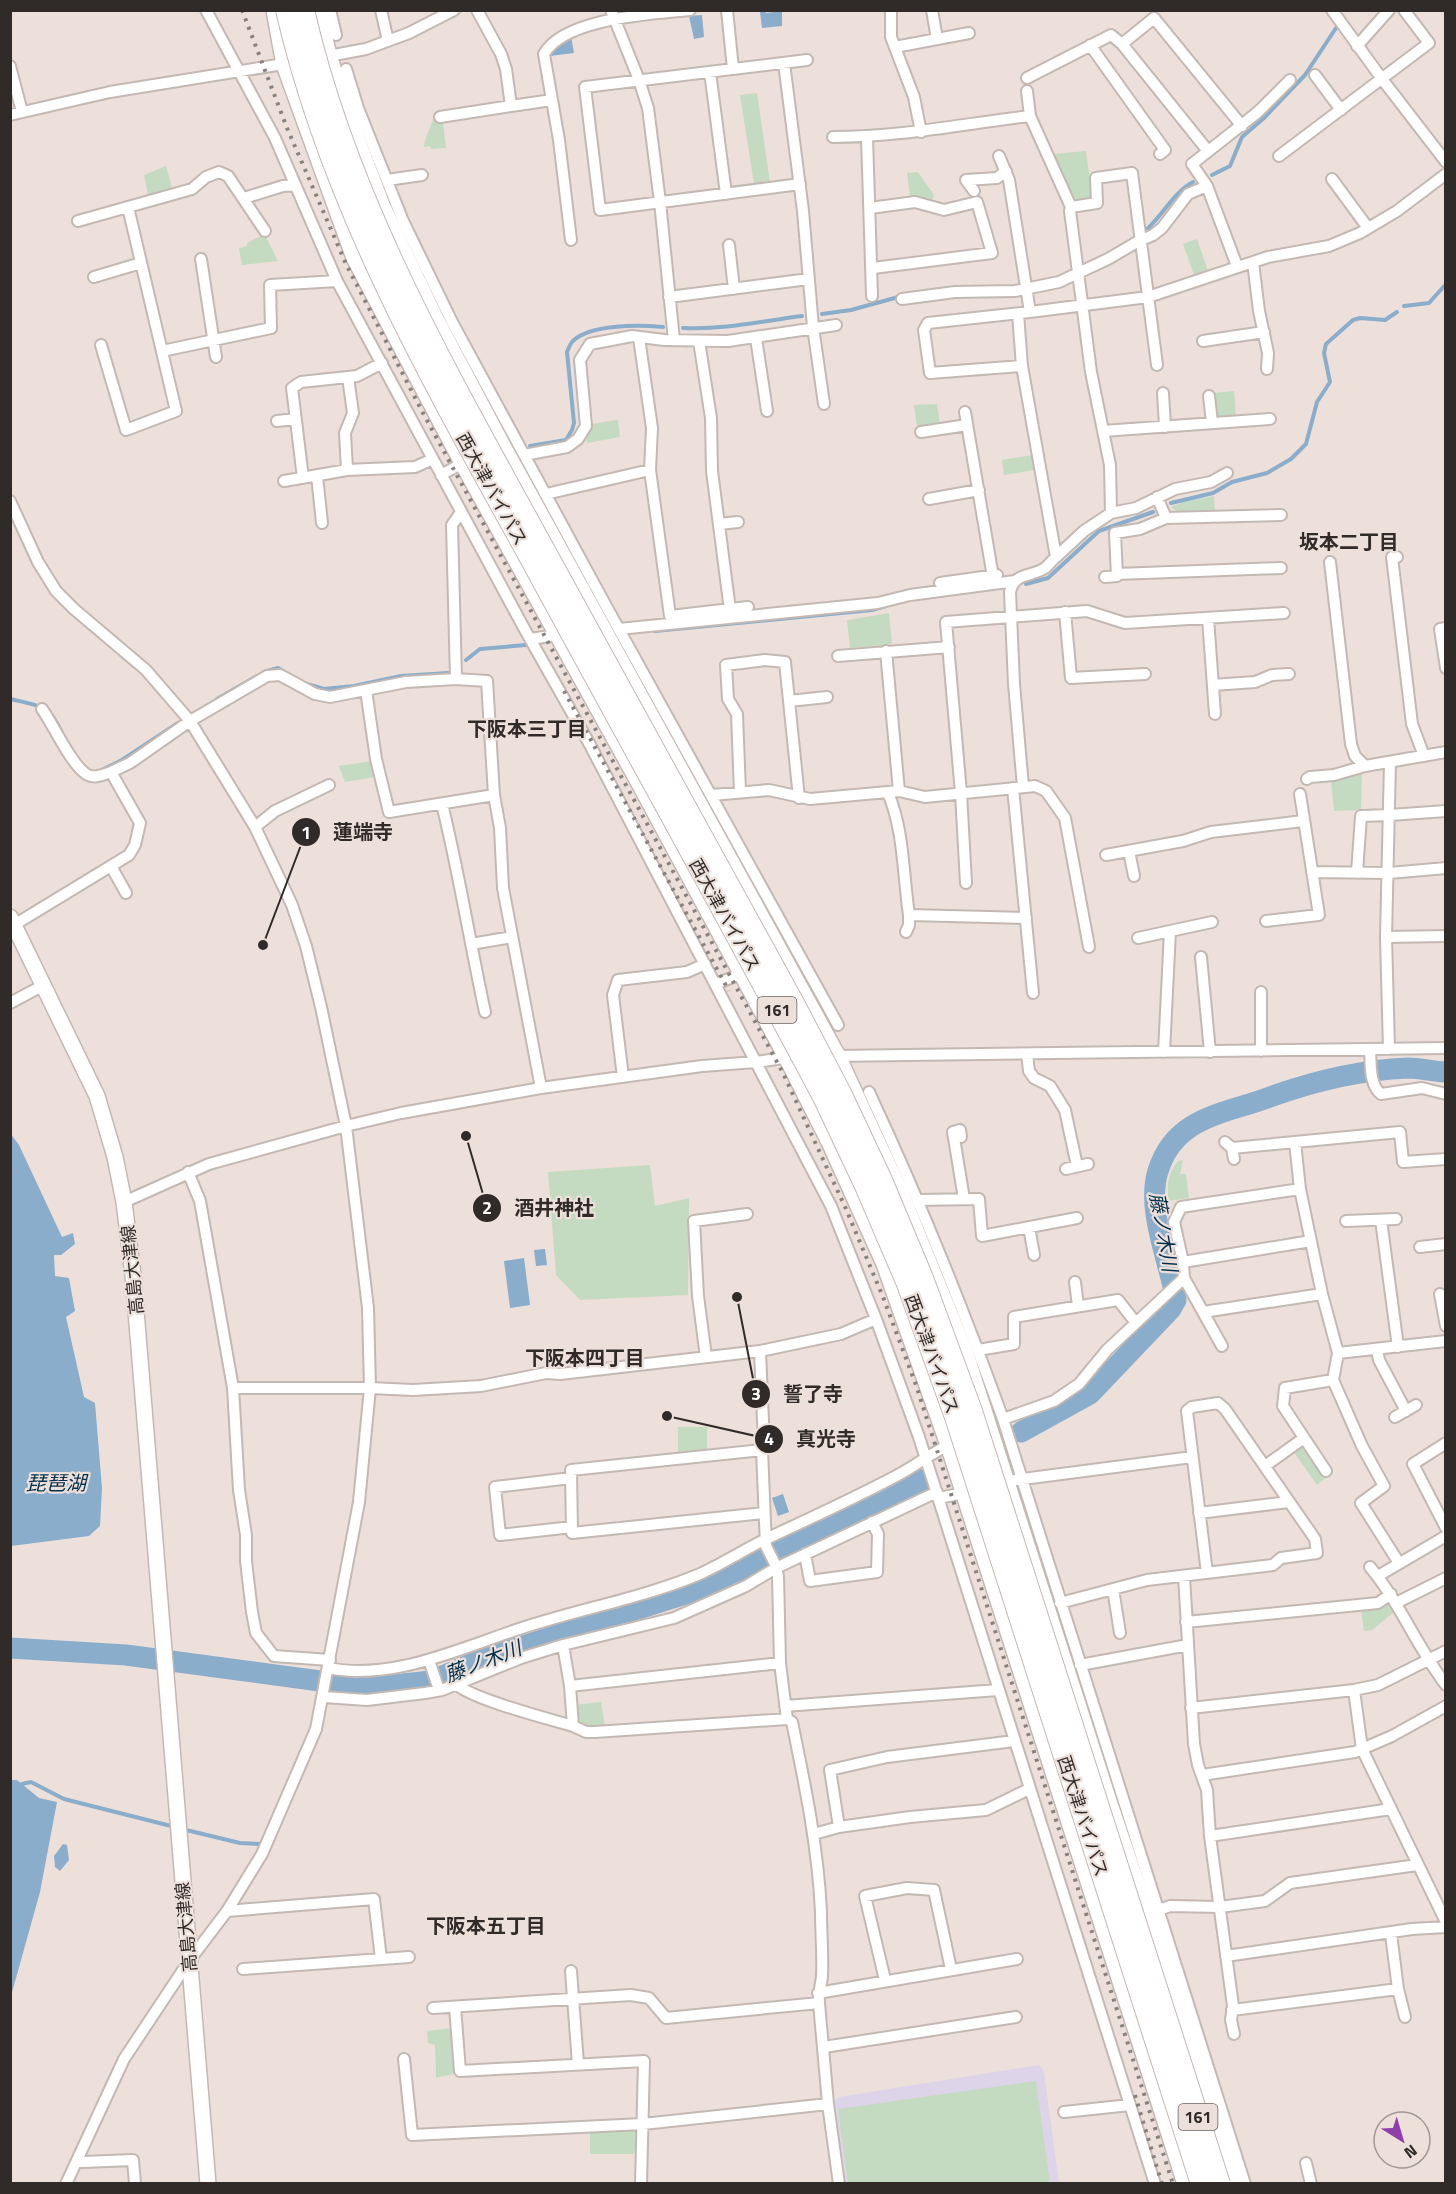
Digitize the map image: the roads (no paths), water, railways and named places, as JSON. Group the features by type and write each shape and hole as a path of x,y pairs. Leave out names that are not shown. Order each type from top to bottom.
{"highway":[{"name":"西大津バイパス","path":"286,10 313,109 336,174 390,298 461,434 778,1012 824,1099 870,1196 907,1284 955,1417 1169,2054"},
{"name":"西大津バイパス","path":"304,10 329,103 352,168 406,290 477,426 794,1004 841,1093 882,1180 984,1430 1169,2054"},
{"name":"161","path":"1169,2054 1201,2184"},
{"name":"161","path":"1169,2054 1220,2184"}],"street":[{"path":"206,10 275,138 337,281 530,639 589,743 831,1206 876,1319 926,1458 1155,2184"},
{"path":"274,10 284,65 354,258 462,463 786,1057 829,1142 884,1264 948,1445 1185,2184"},
{"path":"318,10 329,56 387,180 403,221 507,438 524,454 546,494 600,609 619,629 712,795 766,910"},
{"path":"330,10 336,35"},
{"path":"381,10 388,41"},
{"path":"10,116 110,92 284,65 366,49 388,41 434,15 454,10"},
{"path":"477,10 501,54 506,69 511,106"},
{"path":"571,240 559,140 544,54 548,47 567,33 613,15 690,10"},
{"path":"728,10 733,69"},
{"path":"891,10 891,37 914,97 921,132"},
{"path":"932,10 937,39"},
{"path":"1332,10 1446,162"},
{"path":"1357,46 1389,10"},
{"path":"1279,156 1429,43 1404,10"},
{"path":"613,15 648,108 674,340"},
{"path":"1122,44 1154,18 1242,126"},
{"path":"895,47 969,33"},
{"path":"1027,78 1111,35 1122,44 1208,151"},
{"path":"1090,45 1165,150 1160,154"},
{"path":"800,184 600,210 585,87 807,60"},
{"path":"784,63 800,184 813,327 824,404"},
{"path":"10,66 22,112"},
{"path":"346,69 353,110 392,225 435,317 507,438 817,1002 838,1056 892,1146 918,1200 947,1279 978,1350 991,1408 984,1430 1014,1481 1060,1603 1104,1752"},
{"path":"710,72 726,194"},
{"path":"1315,75 1341,110"},
{"path":"1237,266 1207,186 1192,165 1242,126 1290,80"},
{"path":"1027,91 1030,116 1071,207 1091,372 1110,465 1111,513"},
{"path":"440,117 460,118 511,106 552,100"},
{"path":"832,137 867,137 921,132 962,124 1030,116"},
{"path":"867,137 873,297"},
{"path":"999,156 1010,180 1030,312"},
{"path":"974,191 966,180 997,178 1006,171"},
{"path":"78,221 192,189 206,177 219,172 228,176 265,231"},
{"path":"1071,207 1097,203 1096,178 1132,173 1157,364"},
{"path":"1022,366 930,373 924,330 928,323 1018,315 1148,297 1268,257 1329,246 1368,228 1397,211 1446,174"},
{"path":"387,180 422,175"},
{"path":"1332,179 1368,228"},
{"path":"244,198 283,186 295,185"},
{"path":"902,299 955,292 1027,289 1059,282 1154,235 1188,194 1207,186"},
{"path":"870,208 915,202 944,210 977,202 992,253 873,268"},
{"path":"100,345 126,430 176,411 128,207"},
{"path":"729,245 734,289"},
{"path":"201,259 216,357"},
{"path":"1253,262 1268,353 1267,369"},
{"path":"94,277 141,263"},
{"path":"669,297 809,279"},
{"path":"162,351 271,328 270,285 337,281"},
{"path":"1018,315 1022,366 1056,557"},
{"path":"524,454 567,447 578,440 586,426 580,360 590,344 632,336 699,341 756,338 836,325"},
{"path":"1203,341 1264,332"},
{"path":"639,338 651,428 650,470 670,616 748,607"},
{"path":"756,338 767,411"},
{"path":"699,341 711,418 712,471 730,610"},
{"path":"303,478 292,388 301,382 357,376 382,363"},
{"path":"347,470 345,433 353,413 348,377"},
{"path":"1163,393 1165,427"},
{"path":"1209,396 1212,423"},
{"path":"965,412 994,579"},
{"path":"277,420 296,419"},
{"path":"1103,431 1270,419"},
{"path":"921,432 968,425"},
{"path":"441,475 507,438"},
{"path":"284,481 347,470 414,467 433,459"},
{"path":"546,494 650,470"},
{"path":"1033,993 1018,788 1010,592 1015,581 1023,575 1044,568 1084,531 1111,513 1136,508 1183,487 1211,482 1227,473"},
{"path":"316,476 322,523"},
{"path":"929,499 978,490"},
{"path":"1157,497 1166,518"},
{"path":"10,501 38,562 56,591 146,670 190,720 255,826 292,905 306,946 346,1126 368,1308 370,1388 359,1502 316,1730 262,1854 227,1911 189,1961 124,2059 66,2184"},
{"path":"456,679 452,525 461,512"},
{"path":"1281,515 1166,518 1140,529 1115,533 1111,576 1281,568"},
{"path":"719,524 738,522"},
{"path":"1394,554 1412,724 1424,756"},
{"path":"1330,562 1352,744 1355,756 1365,766"},
{"path":"940,583 994,579 1015,581"},
{"path":"619,629 878,603 994,579"},
{"path":"530,639 557,635 600,609"},
{"path":"966,883 961,793 946,622 1087,611 1125,623 1284,613"},
{"path":"1065,612 1071,678 1145,674"},
{"path":"1208,618 1215,714"},
{"path":"1446,628 1440,629 1446,668"},
{"path":"838,656 949,647"},
{"path":"886,651 894,792 909,915 906,932"},
{"path":"740,792 737,714 728,699 726,665 765,660 784,662 799,798"},
{"path":"1213,686 1255,682 1272,675 1289,674"},
{"path":"42,709 79,767 87,775 95,777 130,763 190,720 267,676 280,675 315,694 330,697 406,682 456,679 487,681 494,795 500,828 503,888 541,1088"},
{"path":"366,690 376,759 388,812 494,795"},
{"path":"789,701 827,698"},
{"path":"1307,779 1446,752"},
{"path":"1389,1049 1386,937 1390,762"},
{"path":"12,921 111,868 129,855 135,845 140,823 111,772"},
{"path":"255,826 275,811 329,785"},
{"path":"712,795 769,790 810,799 894,792 925,796 1035,786 1046,791 1065,818 1089,947"},
{"path":"1266,921 1318,915 1300,794"},
{"path":"442,804 460,879 485,1012"},
{"path":"1357,873 1361,816 1446,811"},
{"path":"1106,855 1183,841 1211,832 1304,821"},
{"path":"1129,851 1134,876"},
{"path":"111,868 126,893"},
{"path":"1312,872 1389,873 1446,868"},
{"path":"909,915 1026,918"},
{"name":"高島大津線","path":"12,921 97,1096 115,1157 124,1202 134,1287 208,2184"},
{"path":"1137,938 1212,922"},
{"path":"1164,1052 1170,931"},
{"path":"1386,937 1446,936"},
{"path":"471,944 513,937"},
{"path":"716,984 788,950"},
{"path":"1202,957 1210,1052"},
{"path":"624,1077 612,994 618,980 687,972 705,964"},
{"path":"10,1003 44,985"},
{"path":"1261,992 1261,1051"},
{"path":"817,1002 838,1025"},
{"path":"124,1202 188,1172 266,1147 401,1113 541,1088 702,1066 786,1057 1446,1048"},
{"path":"1370,1050 1373,1081 1376,1090 1381,1094 1422,1088 1446,1094"},
{"path":"1027,1054 1029,1071 1034,1077 1050,1086 1065,1110 1077,1166"},
{"path":"869,1092 936,1250"},
{"path":"961,1137 960,1130 953,1131 964,1199"},
{"path":"1230,1150 1400,1132 1403,1162 1446,1159"},
{"path":"1294,1142 1300,1189 1322,1294 1338,1353 1333,1380 1362,1446 1384,1486 1361,1503 1399,1563"},
{"path":"188,1172 200,1201 233,1388 239,1490 256,1633 274,1656 346,1672 370,1670 429,1660 579,1610 634,1598 705,1572 766,1543 901,1474 948,1445 984,1430"},
{"path":"1222,1346 1182,1280 1183,1263 1174,1222 1182,1207 1300,1189"},
{"path":"918,1200 979,1199 982,1236 1077,1218"},
{"path":"706,1357 698,1296 694,1221 747,1214"},
{"path":"1346,1221 1396,1219"},
{"path":"1381,1220 1398,1347"},
{"path":"1029,1227 1034,1255"},
{"path":"1183,1263 1311,1241"},
{"path":"1420,1247 1446,1244"},
{"path":"947,1279 965,1351 991,1408 1002,1419 1014,1481 1245,2184"},
{"path":"1002,1419 1054,1401 1079,1384 1107,1350 1182,1280"},
{"path":"1075,1282 1078,1306"},
{"path":"1203,1312 1322,1294"},
{"path":"1440,1294 1446,1326"},
{"path":"978,1350 1014,1344 1014,1317 1078,1306 1118,1300 1136,1323"},
{"path":"233,1388 413,1390 481,1386 546,1373 560,1374 760,1351 841,1334 876,1319"},
{"path":"1338,1353 1446,1341"},
{"path":"1377,1349 1379,1360 1411,1408 1395,1416"},
{"path":"760,1351 766,1543 778,1576 780,1663 787,1719"},
{"path":"1326,1471 1283,1406 1285,1388 1333,1380"},
{"path":"1060,1603 1147,1580 1184,1576 1273,1565 1281,1558 1317,1553 1315,1539 1225,1409 1218,1404 1192,1407 1187,1412 1207,1573"},
{"path":"1264,1466 1304,1438"},
{"path":"1446,1443 1413,1464 1446,1528"},
{"path":"762,1450 571,1470 572,1533 764,1513"},
{"path":"324,1695 367,1700 439,1690 521,1658 563,1645 674,1618 746,1586 776,1566 938,1495 963,1493 1014,1481 1192,1457"},
{"path":"572,1478 495,1487 500,1534 572,1527"},
{"path":"1199,1513 1289,1502"},
{"path":"805,1554 810,1581 877,1572 878,1534 872,1522"},
{"path":"1378,1576 1446,1536"},
{"path":"1370,1567 1393,1599 1424,1650 1427,1661 1446,1684"},
{"path":"1184,1576 1194,1744 1198,1765 1207,1790 1210,1836 1233,2010 1231,2020 1234,2034"},
{"path":"1186,1622 1378,1603 1446,1578"},
{"path":"1113,1589 1120,1633"},
{"path":"563,1645 570,1686 573,1726"},
{"path":"1080,1665 1188,1645"},
{"path":"1191,1708 1354,1690 1378,1685 1446,1651"},
{"path":"429,1660 439,1690"},
{"path":"570,1686 780,1663"},
{"path":"456,1684 477,1695 586,1732 787,1719 792,1722 814,1834 821,1910 822,1977 819,1998 828,2104 839,2184"},
{"path":"785,1706 998,1690"},
{"path":"1354,1690 1362,1749 1446,1922"},
{"path":"1202,1775 1355,1752 1392,1736 1446,1706"},
{"path":"839,1827 830,1770 887,1757 1014,1741"},
{"path":"814,1834 839,1827 910,1817 986,1810 1029,1789"},
{"path":"1210,1836 1391,1809"},
{"path":"1158,1910 1170,1906 1220,1907 1265,1901 1290,1883 1417,1865"},
{"path":"885,1980 865,1896 908,1888 934,1890 951,1969"},
{"path":"1152,1898 1158,1910 1169,1954"},
{"path":"227,1911 374,1899 381,1959"},
{"path":"1226,1956 1391,1934 1412,1929 1446,1927"},
{"path":"1391,1934 1398,1989 1406,2017"},
{"path":"1114,1963 1138,1964 1169,1954"},
{"path":"254,1980 248,1969 409,1957"},
{"path":"433,2008 631,1995 650,1998 666,2018 819,1998 885,1980 1017,1959"},
{"path":"571,1971 578,2064"},
{"path":"1233,2010 1398,1989"},
{"path":"455,2007 460,2071 645,2061 641,2184"},
{"path":"824,2047 1016,2017"},
{"path":"404,2059 412,2135 643,2124 828,2104"},
{"path":"1160,2109 1214,2091"},
{"path":"1214,2091 1233,2184"},
{"path":"1064,2112 1130,2105"},
{"path":"77,2161 133,2160 135,2184"},
{"path":"1306,2163 1311,2184"}],"water":[{"path":"765,11 766,13 782,11 782,26 762,28 760,12"},
{"path":"702,15 704,37 694,39 689,16"},
{"path":"571,36 574,53 550,56 552,50"},
{"name":"琵琶湖","path":"10,1133 19,1145 62,1237 73,1233 75,1244 61,1255 54,1255 55,1276 69,1278 75,1311 66,1317 84,1397 95,1403 102,1488 100,1526 89,1536 11,1546"},
{"path":"545,1249 547,1265 536,1266 534,1250"},
{"path":"524,1258 530,1305 510,1308 504,1261"},
{"path":"783,1494 789,1512 778,1516 772,1498"},
{"path":"11,1780 17,1780 39,1798 57,1802 40,1892 11,1996"},
{"path":"63,1844 67,1845 69,1860 60,1871 55,1867 54,1856"}],"waterway":[{"path":"1212,175 1230,166 1242,137 1264,118 1305,75 1336,28"},
{"path":"1146,230 1174,198 1193,182"},
{"path":"1404,306 1429,303 1446,284"},
{"path":"822,314 851,310 902,296"},
{"path":"1171,503 1213,493 1232,482 1267,473 1291,459 1306,444 1317,402 1330,382 1324,353 1326,344 1353,320 1360,318 1385,320 1397,312"},
{"path":"683,328 728,326 802,316"},
{"path":"530,446 566,440 572,430 574,423 567,352 573,341 582,335 604,328 663,327"},
{"path":"1026,584 1048,578 1099,531 1153,512"},
{"path":"655,631 872,610 886,606"},
{"path":"466,660 480,649 526,645"},
{"path":"264,672 278,668 284,672"},
{"path":"307,684 324,689 354,686 401,676 448,673"},
{"path":"217,699 257,676"},
{"path":"10,699 29,703 48,711 62,733"},
{"path":"100,771 122,760 178,723"},
{"name":"藤ノ木川","path":"1021,1432 1090,1394 1171,1309 1176,1300 1160,1235 1155,1202 1158,1171 1166,1153 1176,1139 1189,1128 1219,1113 1321,1081 1390,1069 1412,1068 1444,1072"},
{"name":"藤ノ木川","path":"10,1648 126,1655 320,1681 356,1689 431,1681 485,1658 704,1588 926,1478"},
{"path":"22,1784 31,1782 64,1799 175,1827"},
{"path":"182,1829 240,1843 261,1844"}],"railway":[{"path":"242,10 287,128 346,264 423,413 783,1073 846,1209 883,1297 916,1385 1173,2184"},
{"path":"564,691 729,991"},
{"path":"1135,2095 1162,2184"}],"place":[{"name":"蓮端寺","path":"263,945"},
{"name":"酒井神社","path":"466,1136"},
{"name":"誓了寺","path":"737,1297"},
{"name":"真光寺","path":"667,1416"}],"district":[{"name":"坂本二丁目","path":"1349,541"},
{"name":"下阪本三丁目","path":"527,728"},
{"name":"下阪本四丁目","path":"585,1357"},
{"name":"下阪本五丁目","path":"486,1925"}]}
